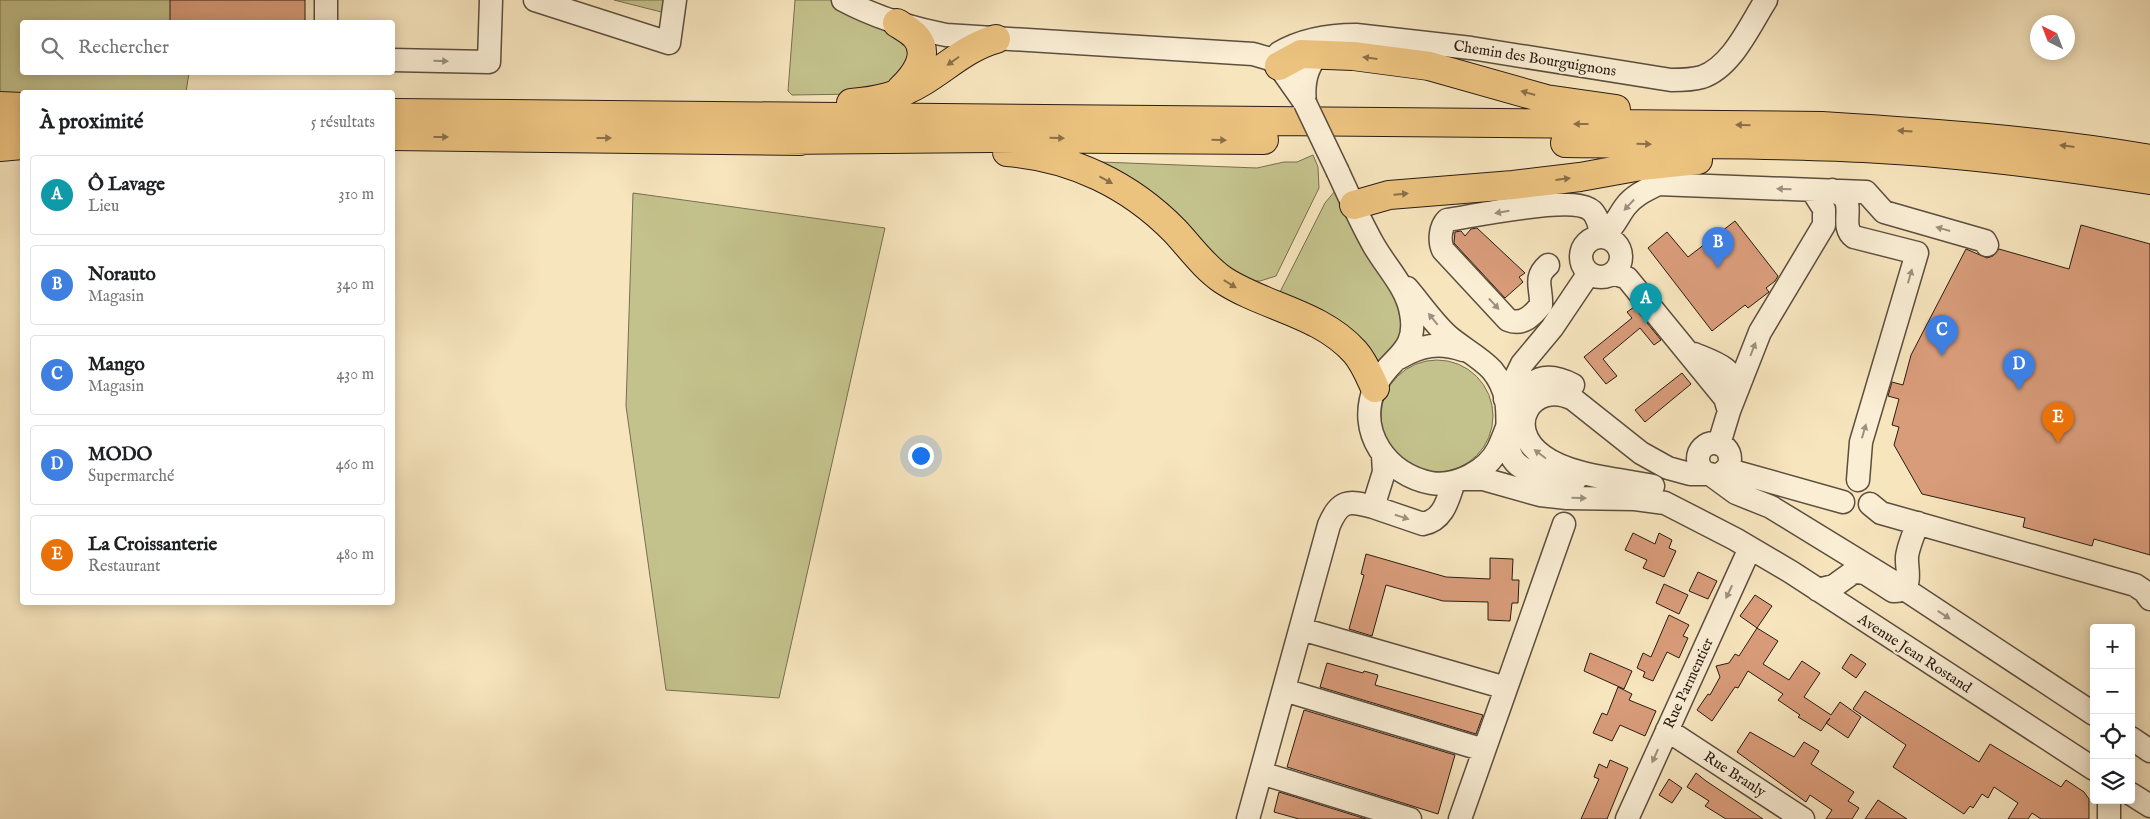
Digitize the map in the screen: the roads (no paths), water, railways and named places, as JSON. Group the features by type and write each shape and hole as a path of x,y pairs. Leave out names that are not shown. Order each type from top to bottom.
{"highway":[{"path":"884,98 898,91 908,82 917,70 920,61 921,47 916,37 897,23"},
{"path":"395,111 848,103 900,94 923,82 971,48 996,40"},
{"path":"1275,63 1301,54 1317,54 1353,56 1429,66 1546,99 1620,110 1641,124"},
{"path":"0,106 20,107"},
{"path":"395,111 1822,126 1934,133 2107,151 2150,158"},
{"path":"0,126 20,127"},
{"path":"395,136 780,140 1011,138 1678,144 1864,148 1962,155 2063,166 2150,180"},
{"path":"780,140 962,148 1016,153 1060,161 1083,169 1137,198 1156,213 1213,272 1225,281 1268,303 1315,323 1336,335 1355,352 1364,365 1375,388"},
{"path":"0,147 20,145"},
{"path":"1354,205 1389,195 1522,184 1682,161 1740,159 1888,162 2097,182 2150,190"}],"street":[{"path":"326,0 326,20"},
{"path":"395,60 489,62 492,0"},
{"path":"535,0 669,43 675,0"},
{"path":"842,0 871,14 897,23 946,35 996,40 1253,54 1275,63 1305,103 1380,256 1402,289 1411,313 1413,328 1411,339 1399,358"},
{"name":"Chemin des Bourguignons","path":"1275,63 1287,48 1310,40 1337,35 1471,48 1671,80 1690,80 1703,77 1722,65 1730,56 1766,0"},
{"path":"1305,103 1305,76 1317,54 1328,41 1337,35"},
{"path":"1464,75 1471,48"},
{"path":"2107,151 2150,150"},
{"path":"1548,264 1539,276 1541,304 1525,320 1512,322 1508,320 1443,250 1441,246 1442,226 1447,220 1541,205 1580,205 1592,211 1602,236 1614,241 1621,251 1620,263 1613,273 1602,277 1589,273 1582,265 1581,251 1589,240 1602,236 1616,223 1625,207 1643,191 1658,184 1866,192 1872,196 1884,212 1985,241 1987,245"},
{"path":"1822,190 1824,225 1760,332 1732,401 1719,444 1709,444 1702,449 1699,459 1736,493 1771,507 1902,581 2090,711"},
{"path":"1822,190 1844,197 1847,203 1847,228 1854,237 1917,254 1861,442 1858,480"},
{"path":"1380,256 1445,333 1492,370 1502,388 1505,399 1507,409 1506,430"},
{"path":"1505,399 1514,378 1529,354 1552,328 1589,273"},
{"path":"1613,273 1627,278 1725,398 1732,401"},
{"path":"1529,354 1516,359 1497,360 1472,354 1450,345 1434,344 1414,349 1399,358 1385,371 1375,388 1370,411 1372,435 1383,456 1401,472 1418,480 1436,484 1459,480 1478,471 1498,450 1514,406 1525,390 1538,381 1559,379 1594,397 1659,449 1714,472"},
{"path":"1653,486 1561,467 1544,457 1527,441 1523,427 1526,412 1535,401 1545,396 1552,394 1566,396 1579,403 1641,452 1668,468 1690,474 1714,472 1740,473 1843,502"},
{"name":"Avenue Jean Rostand","path":"1506,430 1511,456 1522,468 1532,473 1563,479 1653,486 1679,499 1742,543 1818,590 2090,766"},
{"path":"1373,507 1384,472 1383,456"},
{"name":"Avenue Jean Rostand","path":"1459,480 1483,479 1540,495 1567,498 1658,501 1742,543"},
{"path":"1248,819 1329,525 1336,510 1347,503 1357,503 1423,524 1431,523 1444,509 1459,480"},
{"path":"1853,480 1858,480 1863,481 1871,489 1872,494 1870,504 1858,511 1849,509 1841,497 1844,486 1853,480"},
{"path":"1870,504 1881,512 2135,585 2144,591 2150,599"},
{"path":"1902,581 1908,583 1910,571 1907,557 1918,523"},
{"path":"1460,819 1564,524"},
{"name":"Rue Parmentier","path":"1627,819 1667,730 1742,543"},
{"path":"1818,590 1834,586 1852,573 1858,572 1865,573 1893,591 1898,591 1902,581"},
{"path":"1300,628 1506,688"},
{"path":"1284,690 1484,750"},
{"name":"Rue Branly","path":"1667,730 1803,819"},
{"path":"2135,741 2150,751"},
{"path":"1261,773 1410,819"},
{"path":"2135,797 2150,806"},
{"path":"2109,804 2109,819"}],"place":[{"name":"Norauto","path":"1718,268"},
{"name":"Ô Lavage","path":"1646,324"},
{"name":"Mango","path":"1942,356"},
{"name":"MODO","path":"2019,390"},
{"name":"La Croissanterie","path":"2058,443"}]}
